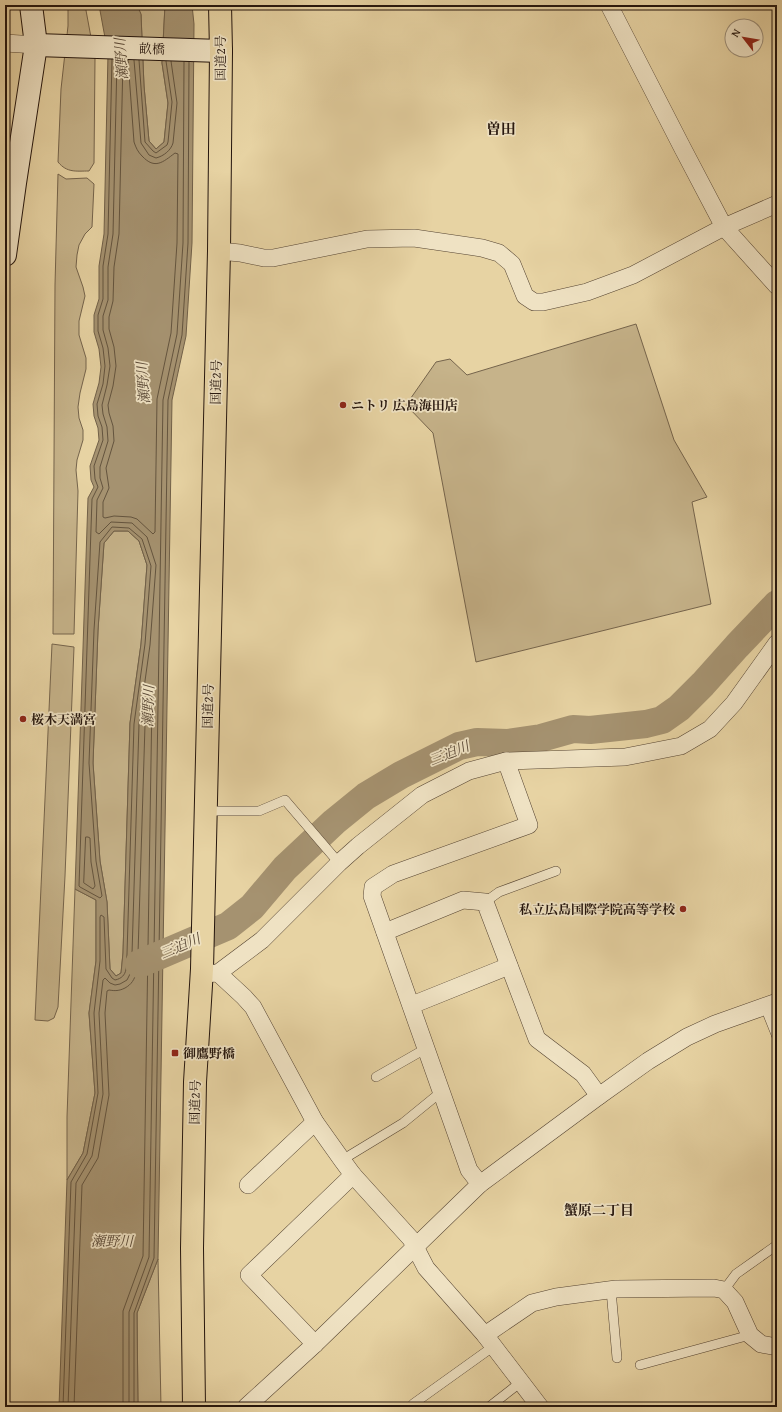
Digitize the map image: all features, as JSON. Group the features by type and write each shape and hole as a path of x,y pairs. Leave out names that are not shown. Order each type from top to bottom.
{"highway":[{"name":"国道2号","path":"194,1407 192,1248 195,1082 207,972 203,920 219,251 220,5"}],"street":[{"path":"5,255 36,45 31,5"},
{"path":"610,5 724,227 777,286"},
{"path":"5,43 36,45"},
{"name":"畝橋","path":"36,45 58,47 221,51"},
{"path":"219,251 273,258 366,239 414,238 482,248 499,253 512,264 525,296 534,302 543,302 587,292 633,275 724,227 777,204"},
{"path":"540,1407 490,1341 426,1268 411,1239 353,1175 342,1160 315,1122 253,1007 244,997 207,972 262,940 336,859 358,846 422,795 469,771 506,761 625,757 681,746 710,729 734,703 777,644"},
{"path":"480,1184 469,1170 425,1048 412,1005 372,896 373,887 393,874 529,825 506,761"},
{"path":"385,932 463,900 485,902 537,1039 583,1074 599,1096"},
{"path":"412,1005 509,966"},
{"path":"246,1407 315,1344 480,1184 599,1096 687,1037 715,1024 771,1004"},
{"path":"248,1185 315,1122"},
{"path":"315,1344 249,1275 353,1175"},
{"path":"490,1341 532,1303 556,1297 610,1290 714,1288 724,1290 735,1302 750,1335 761,1344 777,1347"}],"lane":[{"path":"206,811 259,811 285,800 336,859"},
{"path":"485,902 499,892 556,871"},
{"path":"771,1004 777,1037"},
{"path":"376,1077 425,1048"},
{"path":"342,1160 403,1123 441,1092"},
{"path":"724,1290 736,1274 777,1245"},
{"path":"610,1290 617,1358"},
{"path":"640,1365 750,1335"},
{"path":"413,1404 490,1341"},
{"path":"488,1407 521,1382"}],"shaded area":[{"path":"68,5 85,5 95,59 94,163 89,171 68,170 61,166 58,162 61,89 68,26"},
{"path":"137,5 165,5 162,63 168,103 164,142 156,149 149,141 144,86 141,15"},
{"path":"58,174 66,179 87,178 94,184 92,227 85,234 79,245 76,267 85,296 79,321 79,335 86,358 86,369 78,407 79,418 83,430 83,440 77,460 76,470 78,491 74,634 53,634 55,285"},
{"path":"636,324 674,440 707,497 692,502 711,604 476,662 433,433 406,405 436,362 450,359 467,375"},
{"path":"114,531 128,531 139,541 147,565 141,644 130,723 123,953 121,973 116,976 110,969 107,902 100,861 93,763 98,630 104,543"},
{"path":"52,644 74,647 58,1007 54,1018 48,1021 35,1020"},
{"path":"75,889 96,900 96,961 89,1013 95,1093 83,1153 67,1180 67,1117"},
{"path":"158,1259 161,1407 138,1407 137,1313"}],"water":[{"name":"瀬野川","path":"99,5 137,5 141,14 144,86 149,141 156,149 164,142 168,103 162,63 165,5 192,5 194,24 192,243 186,336 172,400 158,1259 137,1313 138,1407 59,1407 67,1180 83,1153 95,1093 89,1013 96,961 96,900 75,889 88,498 94,487 91,480 90,466 99,440 93,404 99,383 101,367 99,349 94,332 94,315 99,299 99,266 104,234 108,54","holes":["114,531 128,531 139,541 147,565 141,644 130,723 123,953 121,973 116,976 110,969 107,902 100,861 93,763 98,630 104,543"]}],"waterway":[{"name":"三迫川","path":"139,964 228,926 252,907 285,868 334,822 366,796 401,775 459,746 477,742 507,743 541,738 573,729 590,730 646,724 662,720 679,708 703,684 777,604"}],"place":[{"name":"ニトリ 広島海田店","path":"343,405"},
{"name":"桜木天満宮","path":"23,719"},
{"name":"私立広島国際学院高等学校","path":"683,909"},
{"name":"御鷹野橋","path":"175,1053"}],"district":[{"name":"曽田","path":"501,128"},
{"name":"蟹原二丁目","path":"599,1210"}]}
